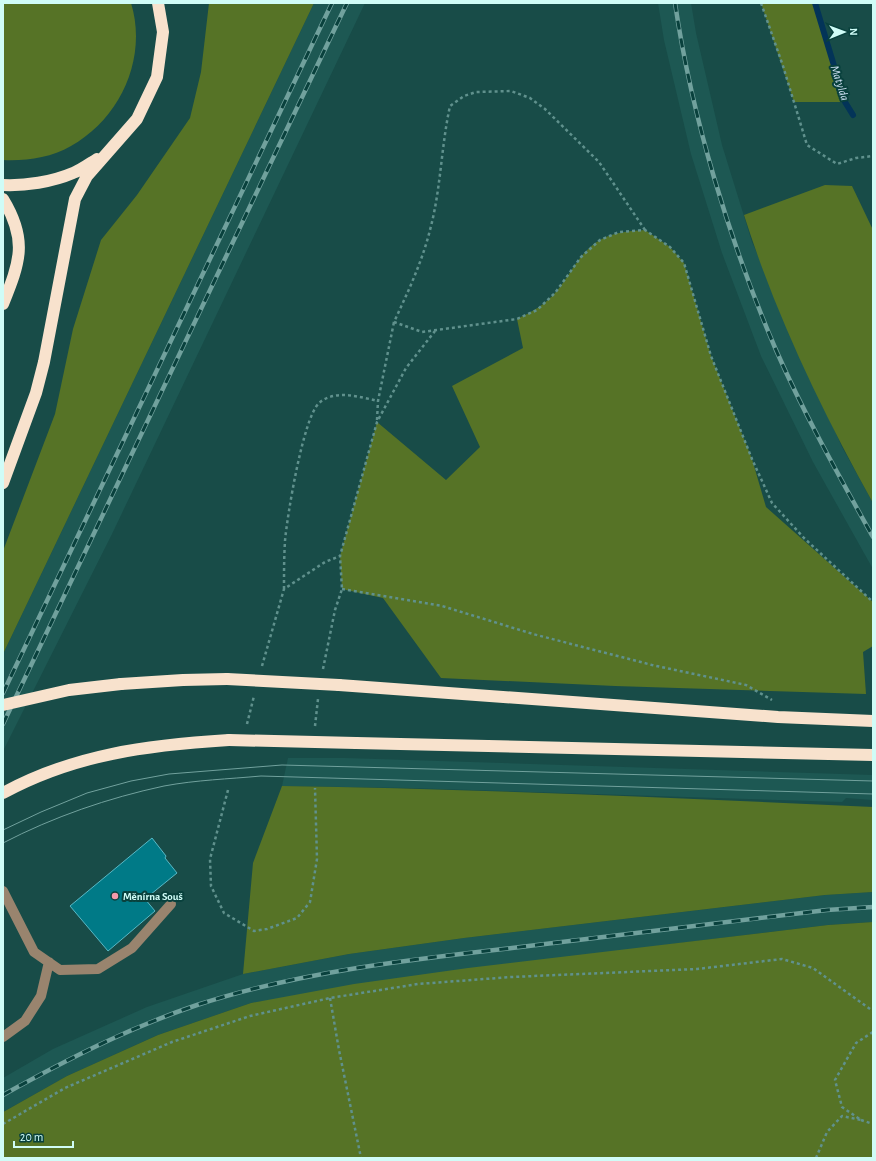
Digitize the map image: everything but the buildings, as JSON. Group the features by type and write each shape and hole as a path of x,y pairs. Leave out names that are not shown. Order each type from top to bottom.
{"highway":[{"path":"3,483 33,399 44,362 75,199 87,176 137,119 157,77 163,32 158,3"},
{"path":"3,185 13,186 41,182 73,173 106,153"},
{"path":"3,199 18,229 20,244 17,263 3,304"},
{"path":"3,706 69,690 121,684 227,679 339,685 778,717 868,721"},
{"path":"3,793 40,774 91,758 146,748 228,740 873,755"}],"lane":[{"path":"3,891 34,952 60,970 98,970 132,948 171,904"},
{"path":"3,1037 25,1021 41,996 49,962"}],"path":[{"path":"761,3 783,66 807,145 837,164 856,158 873,156"},
{"path":"322,673 334,610 342,589 340,556 377,422 378,401 394,322 417,271 430,230 438,188 446,125 450,106 464,96 476,92 511,91 530,98 545,109 599,162 645,230 670,246 684,263 711,356 752,459 772,503 804,538 873,602"},
{"path":"394,322 422,332 517,319 537,310 555,293 581,257 600,240 619,232 645,230"},
{"path":"377,422 406,368 435,330"},
{"path":"262,668 284,589 285,540 293,486 310,417 319,403 335,396 351,395 378,401"},
{"path":"284,589 325,562 340,556"},
{"path":"342,589 442,606 533,634 652,665 746,685 774,701 778,717"},
{"path":"246,729 256,691"},
{"path":"315,728 319,694"},
{"path":"228,790 210,859 211,886 224,913 254,931 268,929 297,918 310,902 317,859 315,788"},
{"path":"3,1124 65,1088 172,1042 250,1016 330,998 418,984 511,977 697,969 782,959 813,968 873,1011"},
{"path":"330,998 361,1158"},
{"path":"861,1120 842,1107 836,1080 856,1043 873,1032"},
{"path":"816,1158 827,1132 842,1116 873,1124"}],"shaded area":[{"path":"314,3 365,3 112,534 3,751 3,654"},
{"path":"658,3 691,3 696,33 722,145 752,242 842,447 873,503 873,569 813,462 761,356 722,253 691,154 664,40"},
{"path":"288,758 345,758 873,775 873,800 846,798 842,802 409,788 282,786"},
{"path":"873,892 873,922 828,925 680,943 251,1003 158,1035 67,1076 3,1112 3,1078 53,1049 147,1007 243,974 349,954 464,938 825,895"}],"green space":[{"path":"3,3 131,3 135,24 136,45 126,85 116,103 103,120 88,134 71,146 46,156 20,160 3,160"},
{"path":"209,3 314,3 3,654 3,551 55,414 73,329 101,240 137,195 190,118 201,72"},
{"path":"761,3 815,3 845,102 794,102"},
{"path":"825,185 852,186 873,230 873,503 818,398 801,362 770,290 744,215"},
{"path":"645,230 670,247 684,263 711,356 752,459 766,507 873,602 873,646 863,652 866,694 615,686 441,678 383,598 342,589 340,556 377,422 446,480 480,447 452,386 523,348 517,319 538,308 547,301 555,293 580,258 593,245 605,237 628,231"},
{"path":"282,786 356,787 651,797 873,807 873,892 825,895 464,938 349,954 243,974 253,863"},
{"path":"873,922 873,1158 3,1158 3,1112 67,1076 158,1035 251,1003 354,984 468,968 828,925"}],"waterway":[{"name":"Matylda","path":"815,3 845,102 853,115"}],"tram line":[{"path":"3,830 87,793 131,781 169,774 282,765 873,781"},
{"path":"3,843 41,825 81,809 122,796 188,782 261,776 873,794"}],"railway":[{"path":"3,693 332,3"},
{"path":"3,724 347,3"},
{"path":"675,3 682,47 702,135 728,224 743,267 776,350 798,398 873,537"},
{"path":"3,1095 74,1057 146,1024 197,1005 274,984 353,969 433,957 827,910 873,907"}],"place":[{"name":"Měnírna Souš","path":"115,896"}]}
